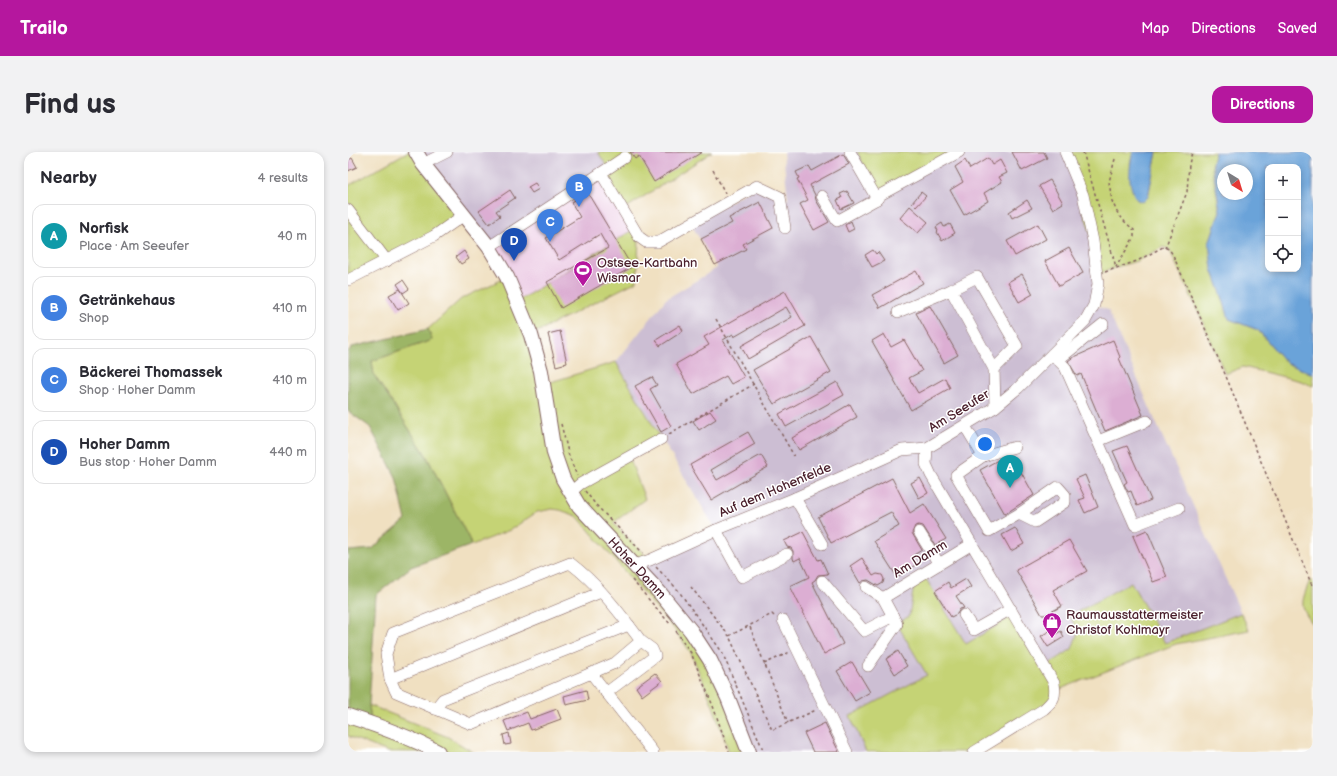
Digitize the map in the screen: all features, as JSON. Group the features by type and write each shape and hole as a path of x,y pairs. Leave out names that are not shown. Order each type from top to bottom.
{"main road":[{"name":"Hoher Damm","path":"416,152 423,164 489,247 507,277 531,335 544,384 554,453 563,479 580,506 660,593 690,631 710,660 728,698 749,752"},
{"path":"348,716 371,723 421,743 438,752"}],"street":[{"path":"423,164 447,152"},
{"path":"850,152 877,199"},
{"path":"822,196 837,222 959,152"},
{"name":"Am Seeufer","path":"974,752 1044,709 1053,700 1055,691 1054,683 931,475 926,464 927,448 995,407 1055,357 1085,321 1094,305 1098,284 1092,241 1082,195 1065,152"},
{"path":"489,247 528,224 625,157"},
{"path":"601,173 639,237 646,242 658,242 757,186 780,197 785,228"},
{"path":"348,210 387,261"},
{"path":"348,280 434,236 464,215"},
{"path":"898,312 951,290 977,276 1017,346 994,368"},
{"path":"951,290 994,368 995,407"},
{"path":"1103,324 1055,357 1065,367 1135,525 1179,508"},
{"path":"1098,441 1147,421"},
{"path":"965,426 983,456"},
{"path":"571,492 580,484 661,438"},
{"path":"1015,447 983,456 956,475 990,531 1019,514"},
{"name":"Auf dem Hohenfelde","path":"635,565 795,498 902,450 927,448"},
{"path":"795,498 822,544"},
{"path":"716,530 742,577 787,554"},
{"path":"919,532 939,564"},
{"name":"Am Damm","path":"883,598 972,544"},
{"path":"606,693 654,656 652,649 641,641 584,573 570,563 394,633 386,654 390,679 396,692 471,724 615,663 641,641"},
{"path":"822,581 864,631 893,616"},
{"path":"866,587 883,598 897,624 868,666"},
{"path":"390,679 601,592"},
{"path":"964,615 974,630 1011,609"},
{"path":"783,620 847,752"},
{"path":"435,709 443,700 629,625"},
{"path":"591,673 652,752"}],"path":[{"path":"1083,152 1116,267"},
{"path":"1165,248 1187,192 1189,164 1192,152"},
{"path":"1115,159 1109,182 1112,201 1116,212 1124,222 1134,230 1134,237 1116,267"},
{"path":"713,170 730,202"},
{"path":"1116,267 1137,260 1163,247 1169,249 1173,255 1199,313 1313,588"},
{"path":"716,319 794,456"},
{"path":"661,438 754,384"},
{"path":"690,587 729,636 772,730 825,705"},
{"path":"729,636 772,614 783,620"},
{"path":"749,626 788,723"},
{"path":"764,664 797,649"}],"shaded area":[{"path":"416,152 598,152 608,169 489,247"},
{"path":"783,152 857,152 881,195 959,152 1065,152 1093,241 1094,305 1108,310 1241,613 1165,643 1131,582 1078,632 1072,649 1045,667 966,644 923,575 915,579 909,617 897,624 927,675 850,716 866,752 749,752 728,698 635,565 716,530 616,362 666,299 717,268 691,224 757,186 788,200"},
{"path":"601,173 634,229 517,301 489,247"}],"green space":[{"path":"407,152 416,152 464,215 348,280 348,186"},
{"path":"598,152 712,152 623,210 601,173 608,168"},
{"path":"857,152 959,152 880,195"},
{"path":"1065,152 1133,152 1130,164 1148,197 1157,152 1215,152 1212,164 1220,211 1209,243 1212,269 1229,319 1258,330 1286,363 1313,374 1313,386 1301,381 1243,367 1225,374 1199,313 1169,249 1163,247 1137,261 1116,267 1097,275 1093,241"},
{"path":"634,229 639,237 637,281 531,335 544,384 616,362 661,439 629,457 645,499 613,523 650,560 635,565 691,631 749,752 729,752 713,706 691,653 675,630 577,516 552,509 537,512 510,530 472,545 426,455 374,375 372,361 432,340 428,329 461,299 507,277 518,301"},
{"path":"428,329 432,340 372,361 374,375 426,455 472,545 411,567 376,595 369,705 371,723 348,716 348,551 372,549 406,520 396,477 370,427 348,411 348,352 352,347"},
{"path":"923,574 966,644 1014,615 1045,667 1072,649 1078,632 1070,616 1131,582 1165,643 1241,613 1249,630 1176,644 1055,691 1053,700 974,752 866,752 850,716 927,675 897,624 909,616 915,579"},
{"path":"1310,580 1313,583 1313,624 1303,608 1303,598"},
{"path":"369,705 448,737 473,752 388,752 348,736 348,716 371,723"}],"water":[{"path":"1133,152 1157,152 1148,197 1143,202 1137,200 1130,182"},
{"path":"1215,152 1313,152 1313,374 1286,363 1258,330 1229,319 1212,269 1209,243 1220,211 1218,200 1253,200 1253,164 1217,164 1217,193 1212,163"}],"building":[{"path":"630,152 702,152 654,182 639,156 635,159"},
{"path":"1012,152 1044,152 1047,158 1022,171"},
{"path":"843,154 849,164 810,185 816,200 829,222 814,230 800,204 808,200 797,179 799,178 796,172 809,166 812,171"},
{"path":"352,158 357,167 348,171 348,160"},
{"path":"988,158 992,165 1000,160 1007,173 999,177 1002,182 984,193 988,201 964,215 950,190 963,182 955,167 965,160 970,169"},
{"path":"1050,180 1063,203 1053,209 1039,186"},
{"path":"535,183 539,189 532,193 528,187"},
{"path":"510,190 515,198 496,211 500,216 489,224 479,211"},
{"path":"847,191 854,203 841,209 837,200 842,198 840,194"},
{"path":"587,192 632,267 561,308 547,282 608,248 600,234 559,260 546,238 580,217 571,202"},
{"path":"921,192 926,196 916,207 912,203"},
{"path":"1027,200 1032,208 1012,218 1009,212"},
{"path":"760,202 773,228 743,244 746,249 715,265 701,239 732,223 729,218"},
{"path":"910,206 928,222 918,233 900,218"},
{"path":"851,221 854,229 848,232 845,225"},
{"path":"942,223 944,227 950,224 955,233 942,241 936,227"},
{"path":"1038,224 1046,239 1015,256 1007,241"},
{"path":"1069,248 1083,273 1059,286 1045,261"},
{"path":"873,250 876,254 878,252 884,261 872,267 865,255"},
{"path":"464,251 469,259 461,264 456,257"},
{"path":"916,271 923,283 880,308 872,295"},
{"path":"1022,274 1033,294 1019,302 1008,282"},
{"path":"403,280 409,289 403,293 397,284"},
{"path":"400,289 409,303 398,310 389,295"},
{"path":"785,291 805,326 748,359 741,346 792,317 786,307 734,337 733,334 723,340 744,377 731,384 726,376 693,394 676,364 709,345 704,337"},
{"path":"930,306 958,355 944,363 916,313"},
{"path":"680,325 683,331 660,346 656,340"},
{"path":"560,331 567,363 556,366 548,334"},
{"path":"884,334 891,347 904,340 922,371 909,378 918,393 945,378 950,388 911,410 872,341"},
{"path":"811,337 831,372 774,404 753,370"},
{"path":"1113,340 1143,415 1105,431 1081,374 1077,376 1068,361"},
{"path":"652,377 657,385 650,389 671,426 661,432 635,386"},
{"path":"837,382 844,395 786,427 779,414"},
{"path":"850,404 857,417 799,450 792,438"},
{"path":"710,411 716,419 699,430 693,421"},
{"path":"748,432 755,444 711,470 717,480 761,455 768,467 711,500 690,465"},
{"path":"1127,446 1151,500 1137,506 1131,491 1128,492 1124,484 1127,482 1113,451"},
{"path":"998,460 1009,479 1021,472 1034,495 1005,514 980,470"},
{"path":"1085,475 1098,507 1085,513 1079,500 1085,498 1076,479"},
{"path":"892,478 910,513 924,504 946,539 935,545 923,526 915,526 912,533 922,550 912,556 917,564 897,577 874,541 899,526 891,512 831,543 818,517"},
{"path":"920,478 928,493 919,498 911,483"},
{"path":"1015,528 1024,544 1011,551 1002,535"},
{"path":"1147,530 1167,577 1153,582 1133,536"},
{"path":"803,532 818,560 821,559 828,574 818,575 812,582 843,644 824,654 790,586 809,577 800,558 794,561 793,551 791,548 787,547 784,541"},
{"path":"1069,540 1087,571 1053,590 1062,606 1045,615 1042,615 1016,570"},
{"path":"862,558 873,576 877,574 882,575 884,579 883,583 878,586 868,580 860,583 850,566"},
{"path":"966,579 971,587 956,596 964,608 960,609 957,614 951,617 935,591 948,582 951,588"},
{"name":"Raumausstattermeister Christof Kohlmayr","path":"1051,630 1054,635 1061,631 1064,637 1048,647 1041,636"},
{"path":"898,651 907,666 895,674 886,659"},
{"path":"852,662 870,692 855,701 837,671"},
{"path":"655,673 662,681 642,696 636,687"},
{"path":"586,690 588,700 566,705 564,696"},
{"path":"557,709 561,719 531,730 528,723 508,731 504,721 527,712 530,719"},
{"path":"825,723 839,752 813,752 804,733"},
{"path":"509,733 511,744 505,745 503,735"}],"place":[{"name":"Getränkehaus","path":"579,207"},
{"name":"Bäckerei Thomassek","path":"550,242"},
{"name":"Hoher Damm","path":"514,261"},
{"name":"Ostsee-Kartbahn Wismar","path":"583,287"},
{"name":"Norfisk","path":"1010,488"},
{"name":"Raumausstattermeister Christof Kohlmayr","path":"1052,639"}]}
